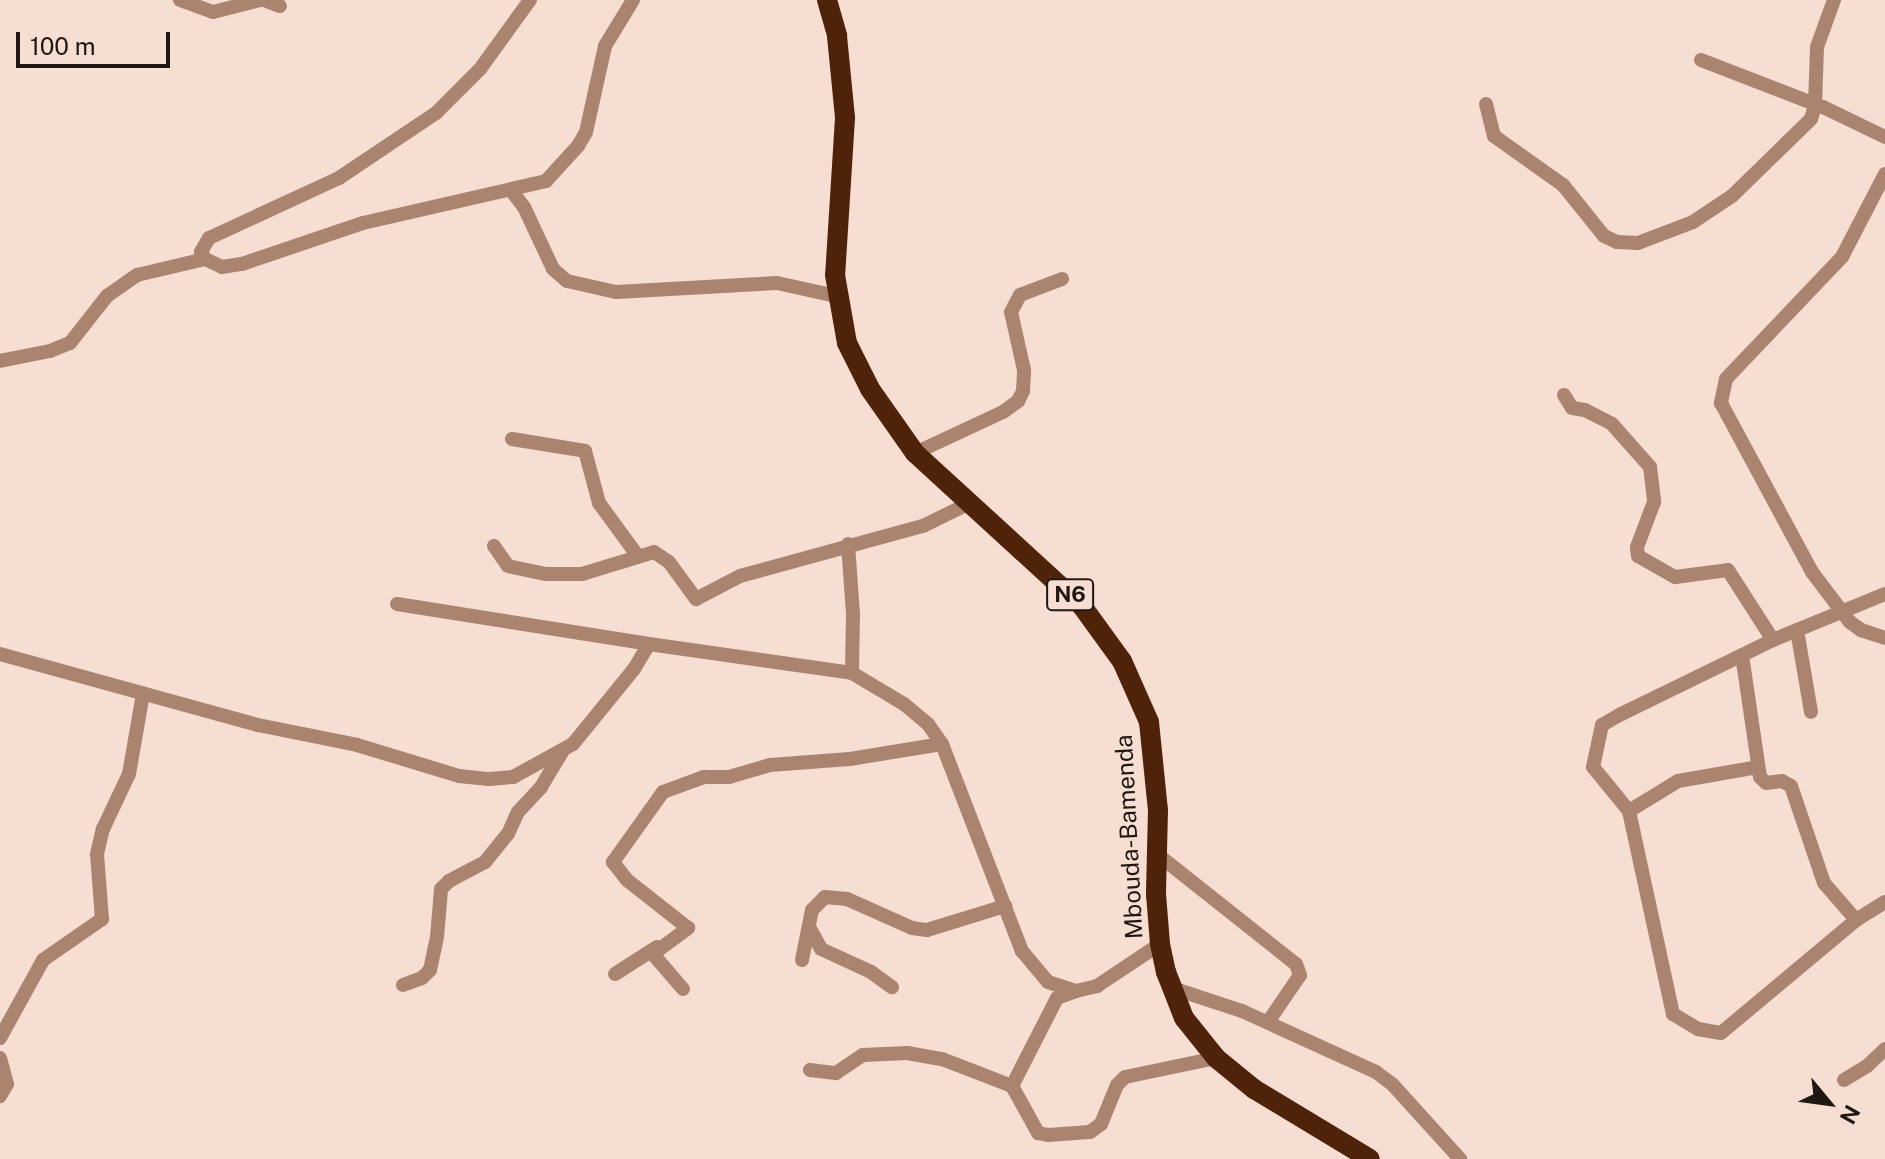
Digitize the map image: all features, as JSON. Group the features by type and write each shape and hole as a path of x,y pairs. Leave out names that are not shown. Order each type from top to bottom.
{"highway":[{"name":"Mbouda-Bamenda","path":"827,0 837,36 845,118 837,214 836,296 847,343 864,377 915,453 1082,606 1122,661 1149,722 1158,810 1160,944 1166,972 1184,1018 1216,1058 1254,1089 1370,1159"}],"street":[{"path":"180,0 213,12 262,0 280,6"},
{"path":"530,0 480,69 436,113 339,178 209,238 201,252 205,259 222,267 242,264 363,223 511,190 552,177 578,146 590,119 605,46 633,0"},
{"path":"1486,104 1494,136 1563,185 1604,236 1617,242 1638,243 1693,222 1732,196 1811,119 1815,105 1814,64 1834,0"},
{"path":"1701,60 1815,105 1885,137"},
{"path":"1885,174 1842,257 1726,379 1721,403 1812,572 1840,611 1861,630 1885,638"},
{"path":"511,190 524,207 553,269 567,281 616,292 777,283 836,296"},
{"path":"0,361 50,351 70,343 107,296 137,275 205,259"},
{"path":"915,453 1003,412 1018,401 1023,391 1024,370 1011,312 1020,295 1062,279"},
{"path":"1564,395 1572,408 1585,410 1612,424 1650,467 1654,502 1637,547 1638,556 1675,577 1728,570 1773,640"},
{"path":"512,439 585,451 599,503 637,555"},
{"path":"494,546 508,566 546,574 582,574 654,552 661,555 696,599 740,576 848,544 923,526 968,504"},
{"path":"848,544 853,614 852,673"},
{"path":"1885,594 1773,640 1602,725 1596,740 1593,767 1629,811 1673,1014 1698,1029 1721,1033 1856,920 1885,902"},
{"path":"397,604 852,673 904,704 928,724 942,744 1022,951 1048,982 1076,991"},
{"path":"1797,630 1811,712"},
{"path":"403,985 422,978 430,970 437,937 441,889 449,881 485,862 508,834 518,812 541,787 562,752 589,726 634,669 649,644"},
{"path":"0,654 258,725 357,745 459,776 513,777 562,752"},
{"path":"1742,655 1762,781 1782,781 1791,786 1824,883 1856,920"},
{"path":"0,1038 43,960 102,919 97,854 103,829 129,774 143,694"},
{"path":"688,928 627,880 613,862 663,792 704,777 729,777 770,765 850,759 942,744"},
{"path":"1629,811 1678,781 1758,767"},
{"path":"1157,854 1296,964 1300,975 1268,1022"},
{"path":"802,960 812,910 825,897 847,899 912,928 927,930 1005,906"},
{"path":"809,927 821,949 871,972 892,987"},
{"path":"615,974 688,928"},
{"path":"683,989 653,954 688,928"},
{"path":"1012,1086 1057,998 1097,986 1160,944"},
{"path":"1175,989 1268,1022 1376,1072 1393,1085 1460,1159"},
{"path":"1844,1080 1867,1066 1885,1049"},
{"path":"810,1070 836,1073 863,1055 907,1053 942,1059 1012,1086 1038,1133 1048,1135 1090,1132 1101,1124 1117,1085 1125,1077 1216,1058"},
{"path":"0,1058 7,1084 0,1096"}]}
